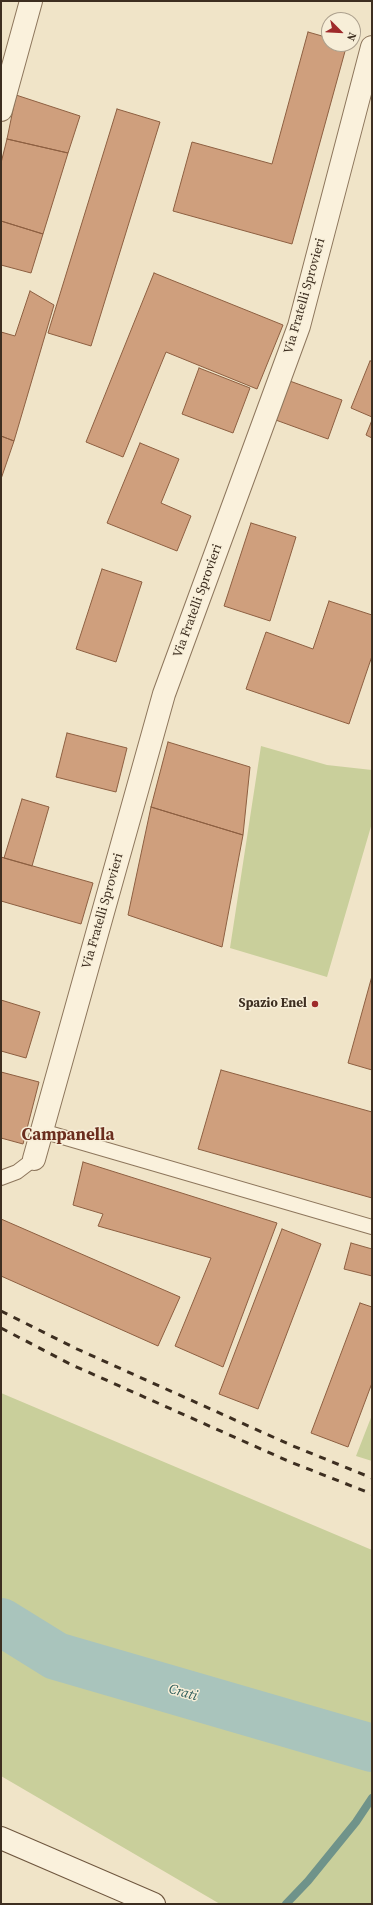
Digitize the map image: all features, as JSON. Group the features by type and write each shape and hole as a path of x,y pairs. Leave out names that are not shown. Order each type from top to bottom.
{"street":[{"path":"1,110 31,1"},
{"name":"Via Fratelli Sprovieri","path":"34,1159 164,694 299,326 372,47"},
{"path":"1,1838 154,1904"}],"lane":[{"path":"42,1131 372,1227"},
{"path":"1,1178 17,1172 34,1159"}],"green space":[{"path":"261,746 327,765 372,770 372,823 327,977 230,948"},
{"path":"1,1393 372,1550 372,1904 220,1904 1,1776"},
{"path":"372,1415 372,1461 356,1456"}],"building":[{"path":"308,32 321,36 321,52 345,52 292,244 173,211 192,142 272,164"},
{"path":"16,95 80,116 68,153 7,139"},
{"path":"117,109 160,122 91,346 48,333"},
{"path":"7,139 68,153 43,234 1,221 1,163"},
{"path":"1,221 43,234 31,273 1,265"},
{"path":"154,273 283,325 257,389 166,352 123,457 86,442"},
{"path":"30,291 54,305 14,441 1,436 1,332 15,336"},
{"path":"370,361 372,361 372,417 351,408"},
{"path":"199,368 250,388 233,433 182,414"},
{"path":"287,380 342,400 328,439 273,419"},
{"path":"372,420 372,438 366,435"},
{"path":"1,436 14,441 1,479"},
{"path":"140,443 179,459 161,503 191,516 177,551 107,523"},
{"path":"251,523 296,537 270,621 224,606"},
{"path":"102,569 142,582 116,662 76,649"},
{"path":"329,601 372,615 372,656 349,724 246,689 266,632 313,649"},
{"path":"67,733 127,748 116,792 56,777"},
{"path":"168,742 250,767 243,835 151,807"},
{"path":"22,799 49,807 32,866 4,858"},
{"path":"151,807 243,835 222,947 128,915"},
{"path":"1,857 93,883 81,924 1,901"},
{"path":"372,976 372,1070 348,1063"},
{"path":"1,1000 40,1012 26,1058 1,1051"},
{"path":"221,1070 372,1112 372,1198 198,1149"},
{"path":"1,1072 39,1082 23,1144 1,1138"},
{"path":"83,1162 277,1223 223,1367 175,1346 211,1258 98,1226 103,1214 73,1205"},
{"path":"1,1219 180,1297 158,1346 1,1276"},
{"path":"282,1229 321,1244 258,1409 219,1394"},
{"path":"351,1243 372,1249 372,1276 344,1269"},
{"path":"360,1303 372,1307 372,1383 348,1447 311,1433"}],"waterway":[{"name":"Crati","path":"1,1622 56,1656 372,1748"},
{"path":"286,1904 308,1881 356,1822 372,1798"}],"railway":[{"path":"1,1311 77,1349 293,1446 372,1478"},
{"path":"1,1328 70,1364 288,1461 372,1494"}],"place":[{"name":"Spazio Enel","path":"315,1004"}],"district":[{"name":"Campanella","path":"68,1136"}]}
